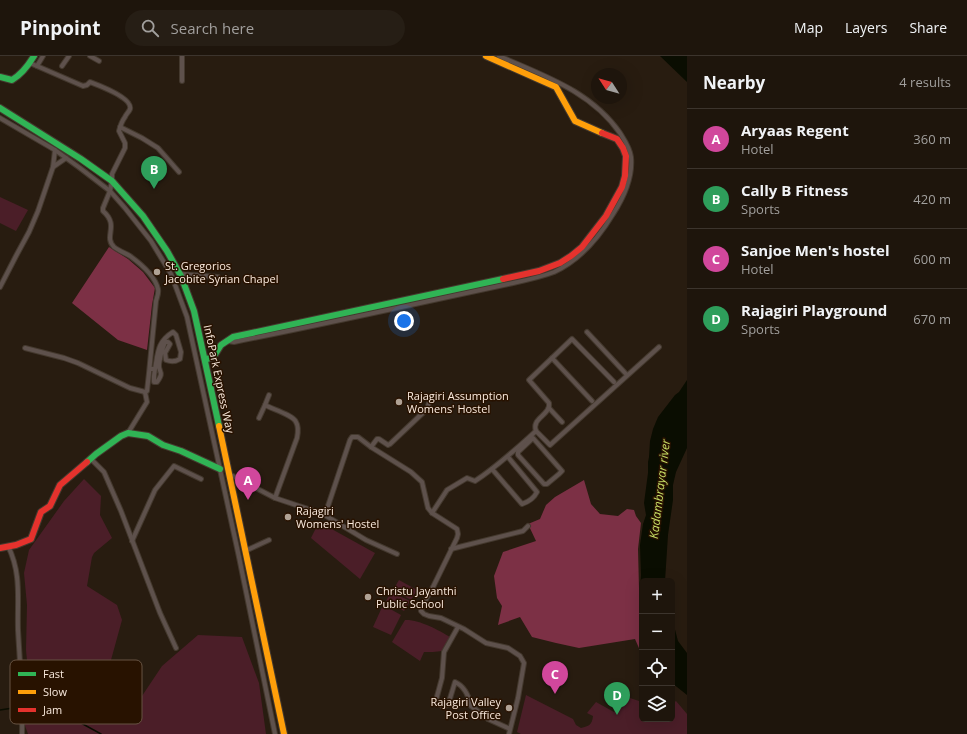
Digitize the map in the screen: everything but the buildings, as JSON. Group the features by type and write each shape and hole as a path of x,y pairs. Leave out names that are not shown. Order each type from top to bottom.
{"street":[{"path":"0,77 12,80 21,74 34,56"},
{"path":"37,66 43,56"},
{"path":"62,66 69,56"},
{"path":"90,56 99,60"},
{"path":"182,56 182,81"},
{"path":"205,360 216,355 222,344 233,337 480,285 539,271 566,259 582,247 606,216 622,187 625,176 626,162 626,156 623,148 617,139 575,121 556,87 486,56"},
{"path":"228,341 234,342 481,290 540,276 569,264 586,251 610,219 627,189 630,177 631,162 631,155 628,146 607,117 582,95 560,83 499,56"},
{"path":"30,63 82,86 87,85 90,82 127,101 130,106 130,109 125,116 119,131 125,143 124,148 113,170 112,182 103,211 108,216 112,225 110,237 111,244 141,265 155,280 159,290 156,301 150,369 145,392 147,402 128,433"},
{"name":"InfoPark Express Way","path":"0,108 81,159 112,182 143,216 168,251 180,274 194,311 284,734"},
{"name":"InfoPark Express Way","path":"0,118 55,150 110,190 150,241 171,274 187,317 239,557 275,734"},
{"path":"120,127 158,148 179,172"},
{"path":"0,287 29,232 38,211 53,167 55,150"},
{"path":"53,167 66,158"},
{"path":"180,274 218,277"},
{"path":"173,332 176,335 181,352 180,359 176,362 169,362 166,360 166,353 170,344 165,342 159,365 161,373 160,378 157,382 154,382 156,369 160,345 173,332"},
{"path":"587,332 627,375"},
{"path":"562,422 549,408 549,403 529,380 572,339 614,382"},
{"path":"549,408 536,422 534,427 550,445 659,346"},
{"path":"25,348 71,360 130,388 145,392"},
{"path":"552,358 592,401"},
{"path":"150,369 156,369"},
{"path":"259,418 269,395"},
{"path":"371,447 377,439 388,445 390,444 427,409 429,403"},
{"path":"265,405 290,417 298,426 297,438 275,498"},
{"path":"532,436 562,471 547,484 544,484 518,455 518,452 536,431"},
{"path":"0,548 16,545 31,539 41,512 50,506 60,485 96,454 121,436 128,433 148,436 163,445 181,451 220,469"},
{"path":"323,514 326,512 352,436 358,437 411,472 422,482 428,508 432,513 457,531 457,538 422,606 421,611 429,616 441,618 486,643 508,648 520,656 524,663 518,698 509,734"},
{"path":"432,513 447,490 468,478 475,480 508,457 532,436"},
{"path":"492,469 522,504 527,503 536,495 537,492 508,457"},
{"path":"91,459 104,472 121,510 160,613 176,648"},
{"path":"132,541 155,490 174,466 201,479"},
{"path":"228,473 275,498 323,514 366,540 397,554"},
{"path":"451,549 523,531 528,526"},
{"path":"245,551 269,540"},
{"path":"8,546 13,555 19,593 18,619 20,660"},
{"path":"458,627 444,652 442,678 436,700 442,706 448,705 455,682 460,684 470,699 471,706 488,719 510,729"},
{"path":"22,724 22,734"}],"shaded area":[{"path":"0,197 28,210 16,231 0,223"},
{"path":"109,247 128,259 143,272 155,288 147,350 118,340 72,303"},
{"path":"84,479 101,496 100,515 112,538 94,553 87,586 117,605 122,620 111,660 27,660 27,605 24,573 29,550 64,501"},
{"path":"584,480 591,504 600,514 618,516 627,509 634,510 641,523 638,549 639,648 635,639 579,648 532,637 520,617 498,625 502,606 497,598 494,576 503,552 536,541 528,524 540,519 546,505 555,497"},
{"path":"319,522 375,553 360,579 311,538"},
{"path":"399,580 417,590 411,600 393,590"},
{"path":"391,592 410,601 404,611 386,601"},
{"path":"383,605 401,615 391,635 373,627"},
{"path":"405,620 422,623 450,637 442,651 424,652 420,661 392,642"},
{"path":"198,635 242,637 259,683 266,734 28,734 24,724 142,724 142,696 162,666"},
{"path":"526,695 573,719 576,725 581,728 588,726 591,723 593,716 587,713 596,702 614,712 616,708 619,710 630,698 639,701 639,722 675,722 676,701 687,714 687,734 521,734 517,732"}],"water":[{"path":"660,56 687,56 687,82"},
{"name":"Kadambrayar river","path":"687,380 687,448 676,472 673,485 673,500 668,535 665,578 641,578 640,545 646,515 644,503 650,441 658,417"},
{"path":"675,630 678,641 687,653 687,695 675,685"}],"waterway":[{"path":"0,710 10,708"},
{"path":"83,724 101,734"}],"traffic: fast":[{"path":"0,77 12,80 24,70 34,56"},
{"path":"0,108 81,159 112,181 143,216 167,251 181,276 194,311 219,426"},
{"path":"205,360 214,356 221,345 233,337 503,279"},
{"path":"87,462 121,436 128,433 148,436 163,445 181,451 220,469"}],"traffic: slow":[{"path":"486,56 556,87 575,121 602,133"},
{"path":"219,426 284,734"}],"traffic: jam":[{"path":"503,279 539,271 560,263 582,247 606,216 622,187 625,176 626,156 617,139 602,133"},
{"path":"0,548 16,545 31,539 41,512 50,506 60,485 87,462"}],"place":[{"name":"Cally B Fitness","path":"154,189"},
{"name":"St. Gregorios Jacobite Syrian Chapel","path":"157,272"},
{"name":"Rajagiri Assumption Womens' Hostel","path":"399,402"},
{"name":"Aryaas Regent","path":"248,500"},
{"name":"Rajagiri Womens' Hostel","path":"288,517"},
{"name":"Christu Jayanthi Public School","path":"368,597"},
{"name":"Sanjoe Men's hostel","path":"555,694"},
{"name":"Rajagiri Valley Post Office","path":"509,708"},
{"name":"Rajagiri Playground","path":"617,715"}]}
